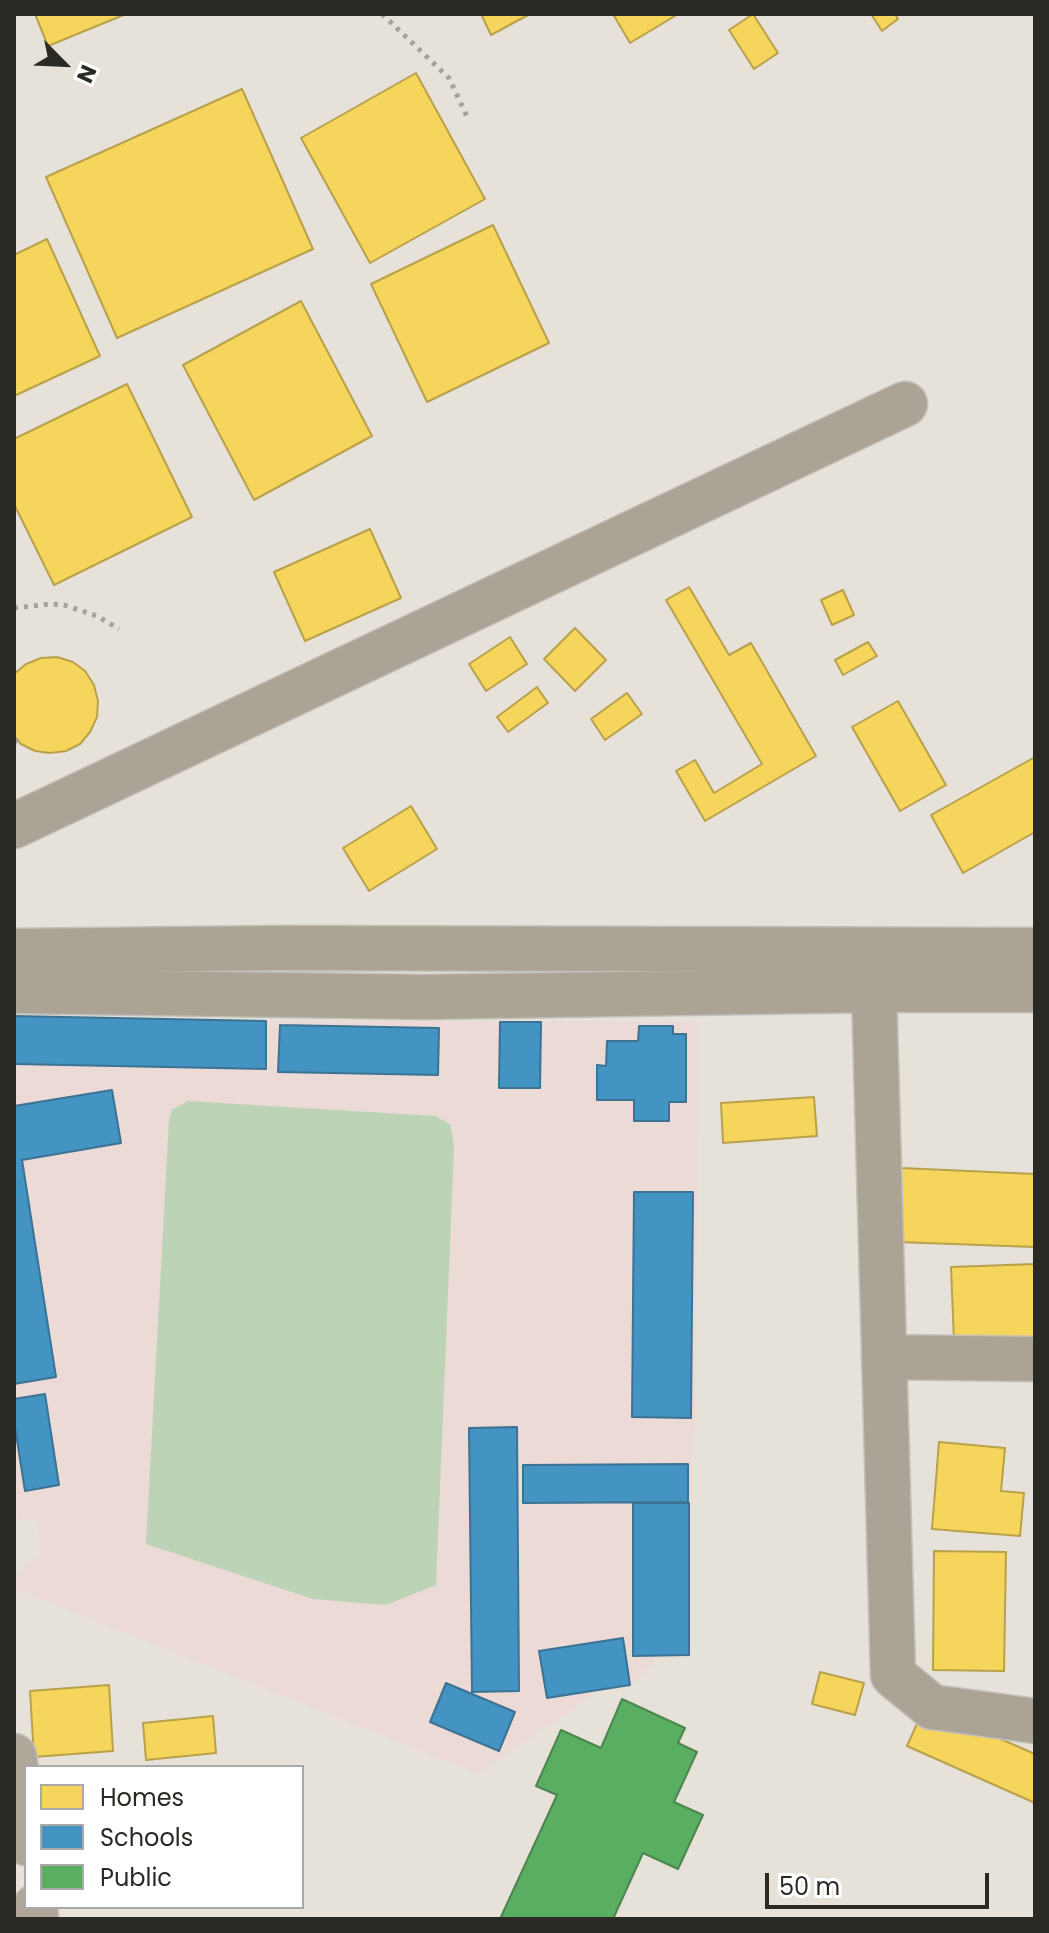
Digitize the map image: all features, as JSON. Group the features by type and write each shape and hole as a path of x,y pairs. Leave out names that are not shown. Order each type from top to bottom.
{"main road":[{"path":"14,1756 24,1828"}],"street":[{"path":"14,826 905,404"},
{"path":"14,951 282,948 1035,950"},
{"path":"874,990 893,1675 932,1707 1035,1721"},
{"path":"14,991 424,997 1035,990"},
{"path":"884,1357 1035,1359"}],"path":[{"path":"382,14 449,78 469,121"},
{"path":"14,608 64,605 97,616 119,629"},
{"path":"14,740 21,744"}],"shaded area":[{"path":"14,1016 266,1021 699,1022 692,1656 658,1657 631,1687 597,1692 478,1774 14,1588 14,1577 41,1552 37,1520 18,1520 14,1497"}],"green space":[{"path":"188,1101 435,1116 450,1124 454,1146 436,1585 386,1605 313,1599 146,1544 169,1120 172,1110"}],"building: Homes":[{"path":"35,14 126,14 48,46"},
{"path":"481,14 530,14 491,35"},
{"path":"613,14 674,14 675,16 630,43"},
{"path":"753,14 778,53 754,69 729,30"},
{"path":"871,14 895,14 898,19 882,31"},
{"path":"416,73 485,199 370,263 301,138"},
{"path":"242,89 313,249 117,338 46,177"},
{"path":"493,225 549,343 427,402 371,284"},
{"path":"47,239 100,356 14,396 14,255"},
{"path":"301,301 372,436 254,500 183,365"},
{"path":"127,384 192,517 54,585 14,504 14,439"},
{"path":"370,529 401,598 305,641 274,572"},
{"path":"689,587 729,655 751,643 816,756 705,821 676,771 695,760 714,793 762,764 666,600"},
{"path":"843,590 854,615 832,625 821,600"},
{"path":"575,628 606,660 575,691 544,659"},
{"path":"510,637 527,664 486,691 469,664"},
{"path":"868,642 877,656 843,675 835,660"},
{"path":"57,657 73,662 85,671 94,685 98,701 97,717 80,744 66,751 35,751 21,744 14,736 14,674 26,664 41,658"},
{"path":"537,687 548,703 508,732 497,717"},
{"path":"627,693 642,714 605,740 591,719"},
{"path":"898,701 946,785 900,811 852,727"},
{"path":"1035,757 1035,832 963,873 931,815"},
{"path":"411,806 437,849 369,891 343,848"},
{"path":"814,1097 817,1136 723,1143 721,1103"},
{"path":"901,1168 1035,1174 1035,1247 897,1242"},
{"path":"1035,1264 1035,1337 954,1341 951,1267"},
{"path":"939,1442 1005,1448 1001,1491 1024,1493 1020,1536 932,1529"},
{"path":"934,1551 1006,1552 1004,1671 933,1670"},
{"path":"820,1672 864,1683 855,1715 812,1704"},
{"path":"109,1685 113,1751 34,1757 30,1691"},
{"path":"925,1706 1035,1754 1035,1803 907,1746"},
{"path":"213,1716 216,1753 146,1760 143,1723"}],"building: Schools":[{"path":"14,1016 266,1021 266,1069 14,1064"},
{"path":"500,1022 541,1022 540,1088 499,1088"},
{"path":"280,1025 439,1028 438,1075 278,1072"},
{"path":"639,1026 673,1026 673,1034 686,1034 686,1102 669,1102 669,1121 634,1121 634,1100 597,1100 597,1065 606,1066 607,1041 638,1041"},
{"path":"112,1090 121,1143 22,1160 56,1377 14,1384 14,1106"},
{"path":"634,1192 693,1192 691,1418 632,1417"},
{"path":"45,1394 59,1485 25,1491 14,1421 14,1399"},
{"path":"517,1427 519,1691 472,1692 469,1428"},
{"path":"688,1464 688,1502 523,1503 523,1465"},
{"path":"633,1503 689,1503 689,1655 633,1656"},
{"path":"623,1638 630,1685 547,1698 539,1651"},
{"path":"446,1683 515,1712 499,1751 430,1722"}],"building: Public":[{"path":"622,1699 685,1728 678,1743 697,1752 674,1802 703,1815 678,1869 643,1853 613,1919 500,1919 557,1795 536,1786 561,1730 601,1748"}]}
